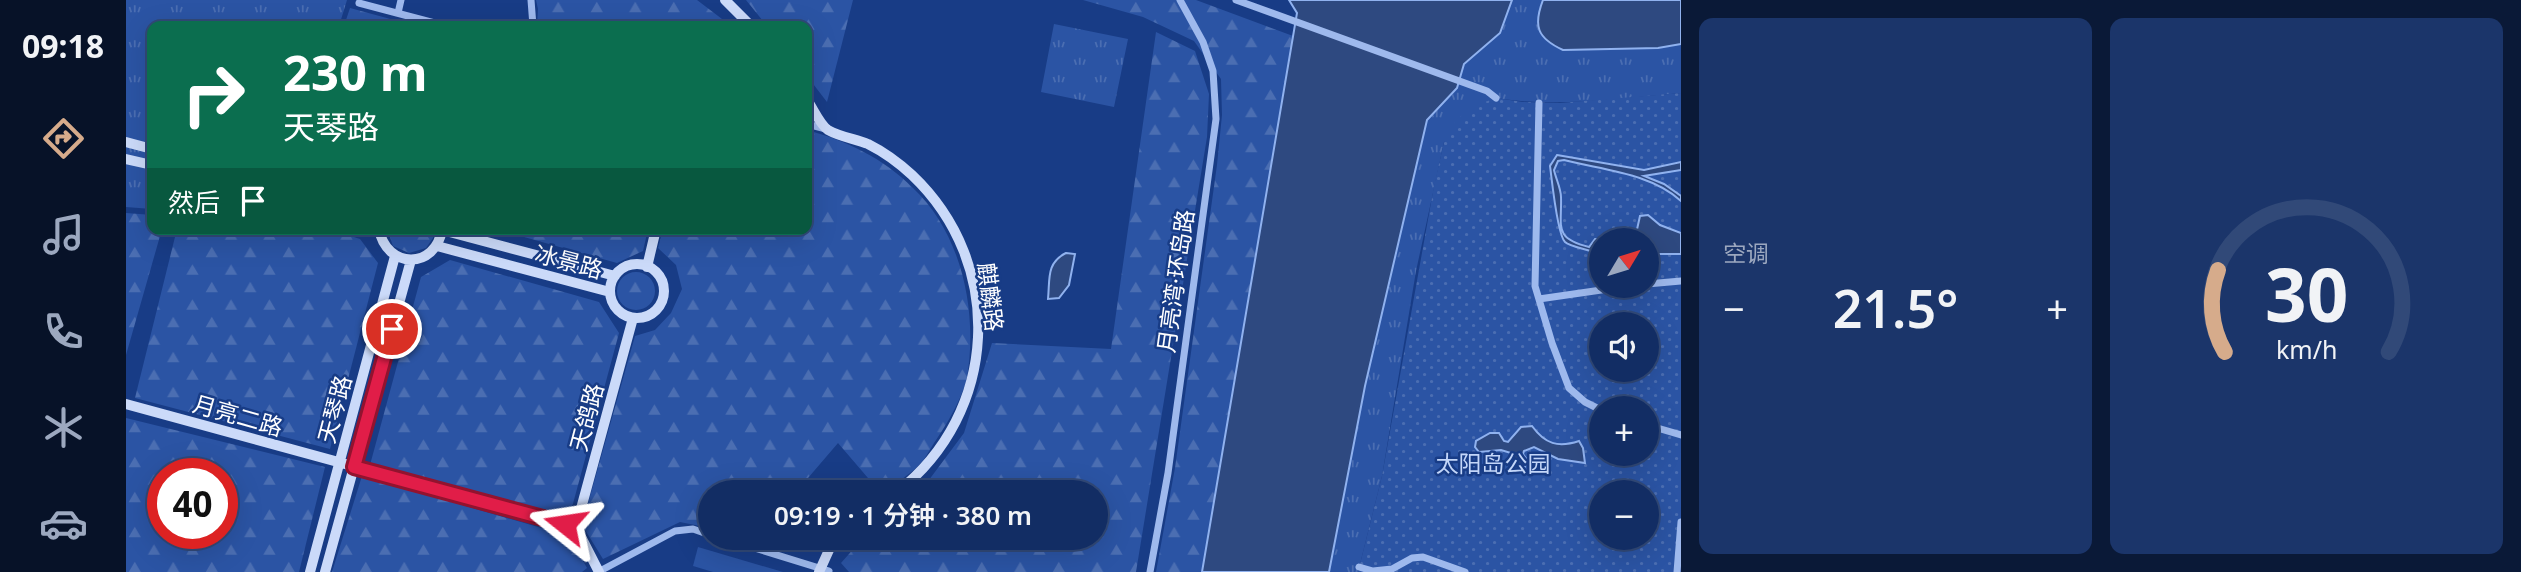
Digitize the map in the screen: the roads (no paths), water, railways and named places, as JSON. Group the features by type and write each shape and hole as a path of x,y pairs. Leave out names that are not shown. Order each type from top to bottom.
{"street":[{"path":"398,13 401,0"},
{"path":"531,0 533,21"},
{"path":"725,0 746,21"},
{"path":"1236,0 1487,91 1496,97"},
{"name":"月亮湾·环岛路","path":"1150,572 1168,473 1216,118 1213,71 1203,42 1182,1"},
{"path":"359,3 428,21"},
{"path":"1539,103 1535,286 1569,388 1589,404"},
{"path":"812,108 827,130"},
{"name":"麒麟路","path":"812,126 875,148 902,167 921,185 952,225 974,284 977,349 967,398 955,425 939,450 911,480"},
{"path":"126,142 147,148"},
{"path":"126,159 147,164"},
{"path":"381,235 386,249 395,256 411,260 421,258 437,246 440,235"},
{"name":"冰景路","path":"464,235 615,276"},
{"path":"647,267 655,235"},
{"name":"冰景路","path":"437,246 610,292"},
{"name":"天琴路","path":"310,572 395,256"},
{"name":"天琴路","path":"325,572 411,260"},
{"path":"629,266 647,267 660,278 664,294 657,310 650,315 633,318 626,316 615,306 610,292 615,276 629,266"},
{"path":"1659,283 1681,281"},
{"path":"1539,299 1589,292"},
{"name":"天鸽路","path":"576,527 633,318"},
{"name":"月亮二路","path":"126,404 576,527"},
{"path":"1659,429 1681,435"},
{"path":"1676,572 1681,522"},
{"path":"576,527 598,572 675,531 698,531"},
{"path":"763,550 824,568 833,550"},
{"path":"1359,567 1373,571 1392,569 1412,558 1423,557 1465,572"}],"park label":[{"name":"太阳岛公园","path":"1493,463"}]}
